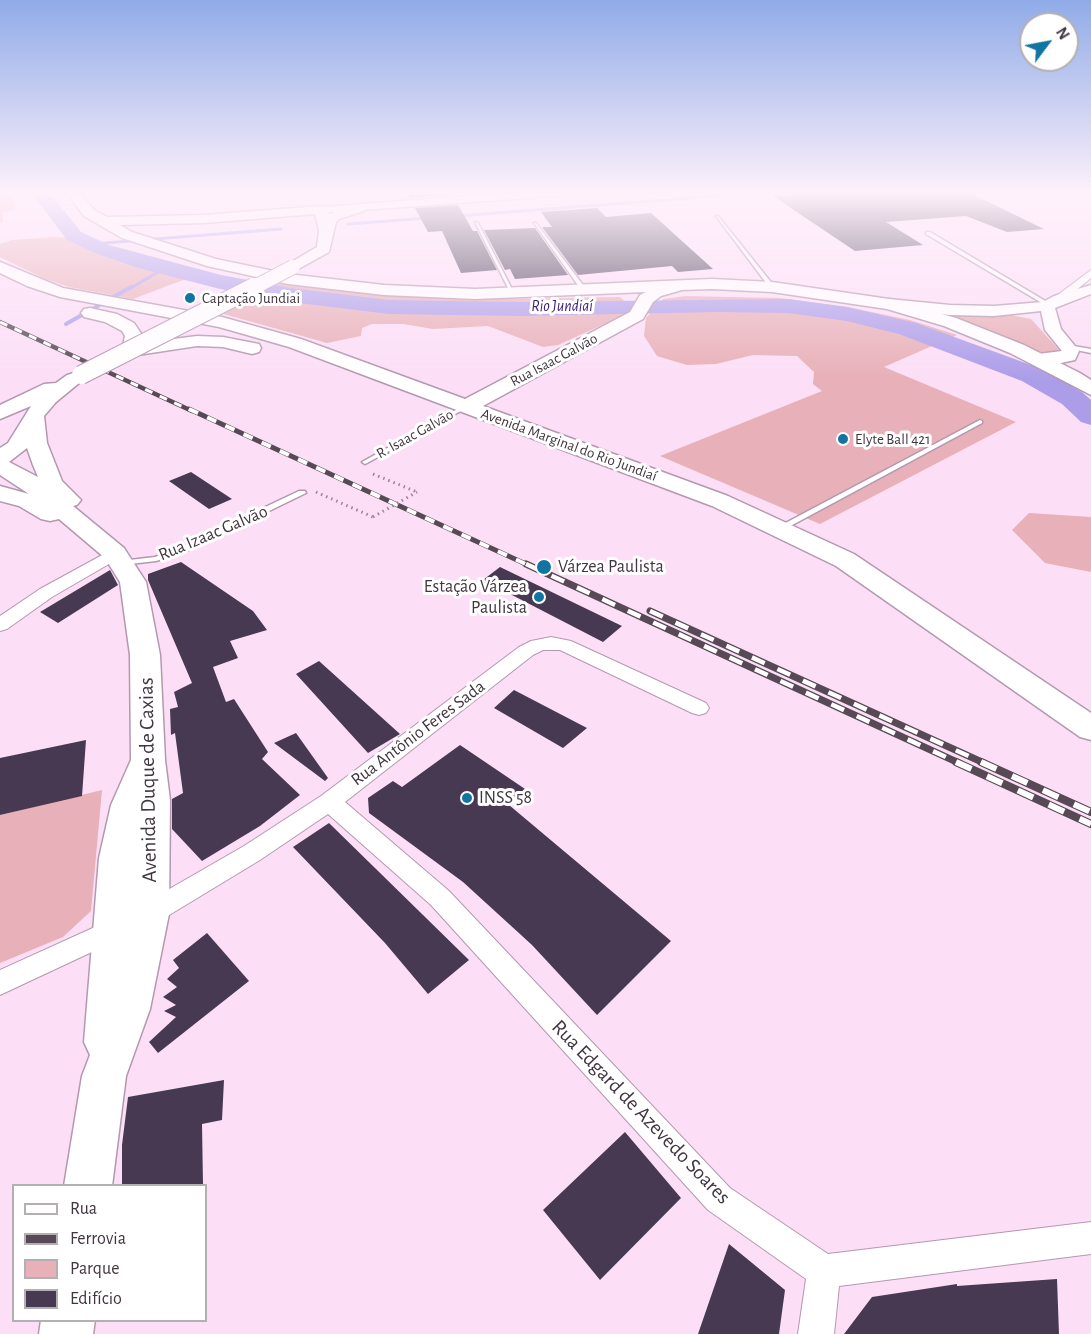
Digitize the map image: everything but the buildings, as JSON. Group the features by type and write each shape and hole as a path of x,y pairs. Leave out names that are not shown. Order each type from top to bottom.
{"main road":[{"path":"181,254 248,272 384,290 513,294 712,284 771,287 950,310 994,311 1052,304 1091,289"},
{"path":"2,412 131,350 317,254"},
{"name":"Avenida Marginal do Rio Jundiaí","path":"0,267 33,283 60,292 255,330 295,343 660,478 780,528 845,560 1091,729"},
{"path":"0,281 39,298 123,323 134,336 131,350"},
{"path":"644,303 663,290 712,284"},
{"path":"559,292 618,293 644,303 676,293 784,294 854,302 913,315 1022,357 1061,358 1069,356 1070,349"},
{"name":"Rua Isaac Galvão","path":"465,407 638,315 644,303"},
{"path":"890,304 950,322 1038,359 1091,389"},
{"path":"1052,304 1053,330 1091,372"},
{"path":"131,350 181,342 223,342 261,350 420,399 439,398"},
{"path":"0,458 17,447 34,415 49,398 77,377"},
{"name":"Avenida Duque de Caxias","path":"34,415 36,442 52,484 95,527 133,582 145,655 148,760 153,800 150,914 129,1010 104,1076 88,1184"},
{"path":"0,466 29,482 112,551"},
{"path":"0,493 27,501 112,551"},
{"path":"104,1076 117,858 129,805 148,760"}],"street":[{"path":"1052,304 1091,273"},
{"path":"0,625 45,593 112,551"},
{"name":"Rua Antônio Feres Sada","path":"0,983 150,914 252,853 329,802 526,651 538,645 551,643 564,645 699,708"},
{"name":"Rua Edgard de Azevedo Soares","path":"329,802 441,898 719,1199 824,1271"},
{"path":"816,1334 824,1271 1091,1238"}],"lane":[{"path":"492,254 513,294"},
{"path":"557,254 584,290"},
{"path":"746,254 771,287"},
{"path":"965,254 1052,304"},
{"path":"1070,349 1091,351"},
{"name":"R. Isaac Galvão","path":"365,462 465,407"},
{"path":"780,528 980,422"},
{"name":"Rua Izaac Galvão","path":"112,551 156,559 182,550 306,491"}],"path":[{"path":"366,471 417,492"},
{"path":"306,491 373,517 417,492"}],"green space":[{"path":"0,254 110,254 191,277 133,299 69,287 43,278 0,257"},
{"path":"279,282 372,293 503,299 620,297 635,310 558,345 543,347 488,326 433,329 403,324 372,324 362,328 361,336 327,343 220,313"},
{"name":"Elyte Ball 421","path":"686,296 780,298 848,307 910,320 957,335 884,367 1016,422 820,524 660,456 822,391 813,384 814,372 797,356 753,355 716,364 687,365 657,356 644,336 646,318 663,299"},
{"path":"1006,314 1031,319 1061,352 1040,356 953,319 957,315"},
{"path":"1029,513 1091,517 1091,572 1045,563 1012,530"},
{"path":"102,790 91,911 63,937 0,963 0,815"}],"waterway":[{"name":"Rio Jundiaí","path":"119,254 220,282 291,295 389,307 522,309 717,305 788,306 847,314 907,328 1032,375 1072,398 1091,416"},
{"path":"129,289 165,268"},
{"path":"66,324 131,287"}],"railway":[{"path":"0,322 192,411"},
{"path":"189,409 530,566"},
{"path":"526,564 959,763"},
{"path":"650,611 984,763"},
{"path":"956,762 1091,824"},
{"path":"981,762 1091,812"}],"place":[{"name":"Captação Jundiai","path":"190,298"},
{"name":"Elyte Ball 421","path":"843,439"},
{"name":"Várzea Paulista","path":"544,567"},
{"name":"Estação Várzea Paulista","path":"539,597"},
{"name":"INSS 58","path":"467,798"}]}
